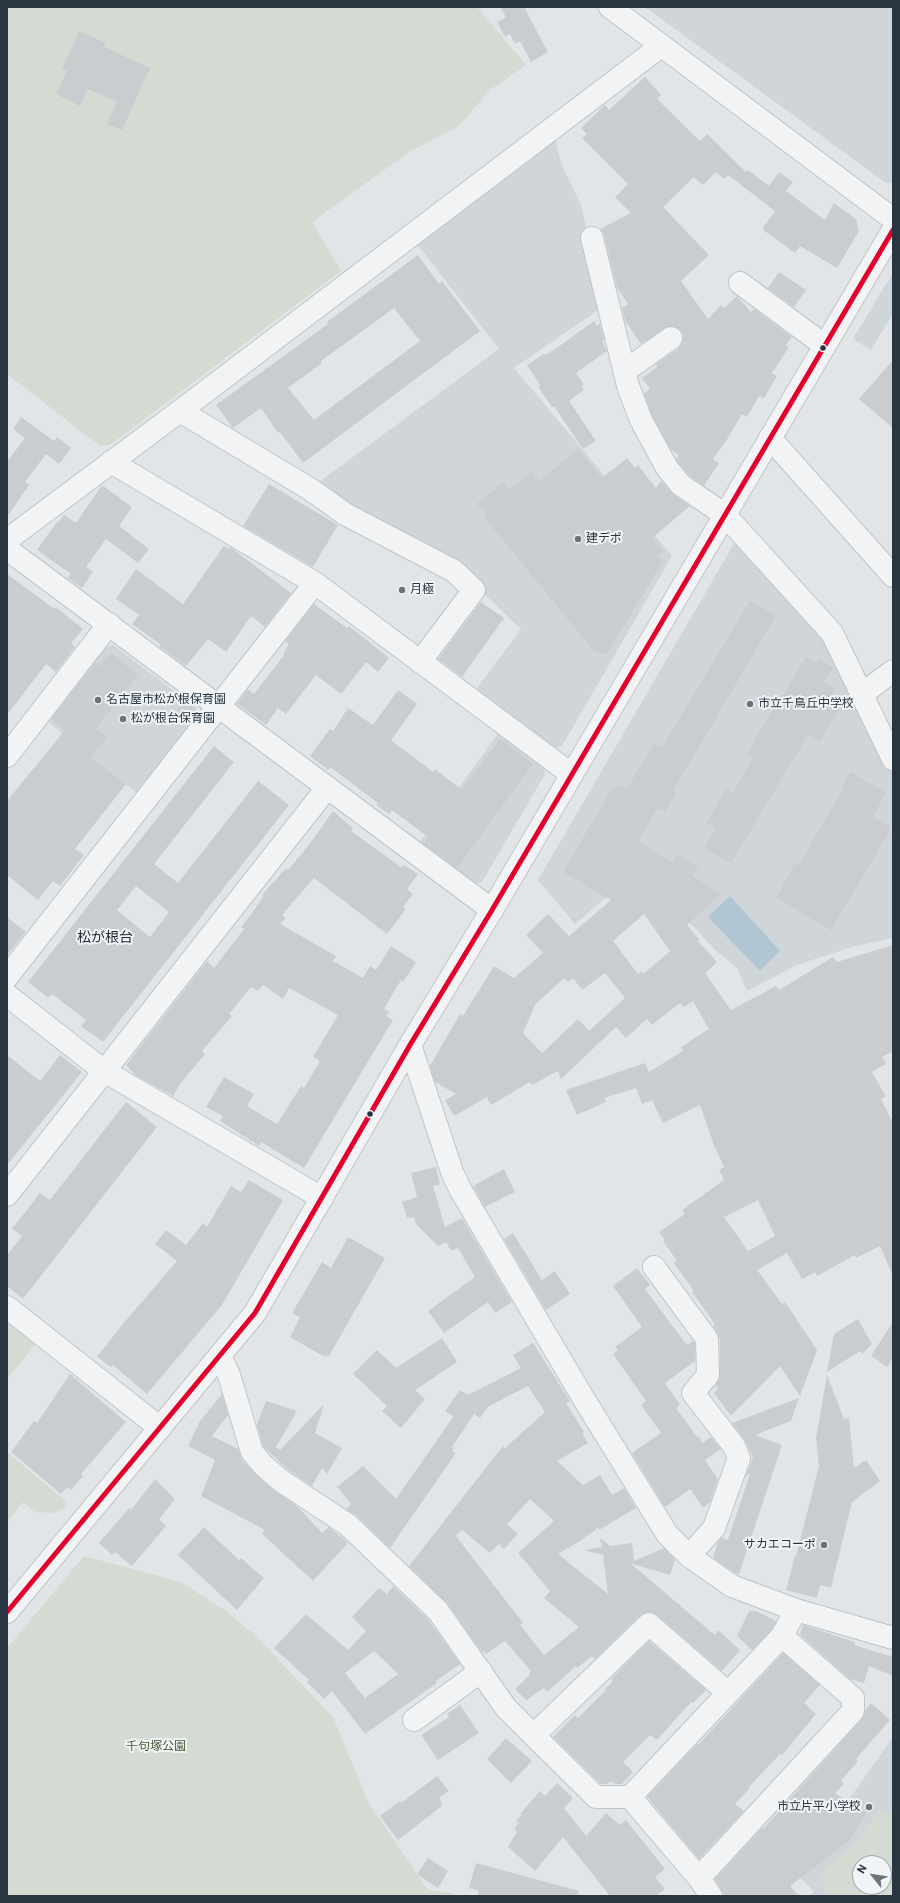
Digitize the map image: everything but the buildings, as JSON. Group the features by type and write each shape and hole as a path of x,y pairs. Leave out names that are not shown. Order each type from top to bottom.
{"street":[{"path":"610,7 893,219"},
{"path":"7,540 180,411 661,46"},
{"path":"7,1612 255,1313 410,1045 492,910 893,230"},
{"path":"592,238 628,386 641,420 667,468 681,485 725,515 832,633 893,758"},
{"path":"740,283 824,345"},
{"path":"625,371 671,338"},
{"path":"180,411 310,489 345,514 454,571 474,590 420,662"},
{"path":"770,438 893,576"},
{"path":"110,462 315,583 571,774"},
{"path":"7,549 492,910"},
{"path":"7,977 315,583"},
{"path":"7,756 109,624"},
{"path":"862,694 893,671"},
{"path":"7,1195 327,788"},
{"path":"7,995 104,1071 322,1198"},
{"path":"410,1045 452,1172 460,1189 585,1401 667,1534 689,1556 732,1586 796,1610 893,1638"},
{"path":"654,1267 707,1340 708,1375 693,1393 734,1446 739,1458 714,1528 689,1556"},
{"path":"7,1306 160,1428"},
{"path":"220,1356 229,1375 252,1452 263,1465 280,1480 348,1525 438,1610 506,1708 596,1798 630,1796 727,1692 782,1636 796,1610"},
{"path":"534,1735 649,1624 727,1692"},
{"path":"630,1796 705,1887 853,1711 852,1698 782,1636"},
{"path":"414,1720 480,1671"}],"shaded area":[{"path":"645,7 893,7 893,183 886,183"},
{"path":"555,138 561,163 581,205 604,306 514,368 672,556 562,746 552,749 475,691 521,629 456,567 315,485 499,349 503,354 416,243"},
{"path":"892,274 893,313 871,350 853,339"},
{"name":"市立千鳥丘中学校","path":"739,535 829,639 893,769 893,938 852,947 797,965 747,991 737,968 714,949 664,894 629,878 575,924 538,880"},
{"name":"松が根台保育園","path":"113,645 197,708 199,718 138,794 47,721 104,647"},
{"path":"499,732 544,765 545,774 482,882 472,885 418,845"},
{"name":"市立片平小学校","path":"893,1737 893,1896 809,1896 814,1891 790,1868 831,1825"}],"green space":[{"path":"7,7 477,7 526,65 490,90 459,126 409,152 312,222 341,271 110,445 100,446 7,374"},
{"path":"7,1317 38,1341 7,1379"},
{"path":"7,1452 68,1503 63,1509 53,1513 35,1512 23,1502 7,1523"},
{"name":"千句塚公園","path":"84,1556 181,1582 226,1611 255,1635 333,1717 368,1802 428,1890 452,1893 451,1896 7,1896 7,1648"},
{"path":"893,1809 893,1896 826,1896 820,1873 857,1842 879,1810 888,1816"}],"water":[{"path":"730,896 780,951 760,971 708,917"}],"transit line":[{"path":"7,1612 255,1313 410,1045 492,910 893,230"}],"place":[{"name":"建デポ","path":"578,539"},
{"name":"月極","path":"402,590"},
{"name":"名古屋市松が根保育園","path":"98,700"},
{"name":"市立千鳥丘中学校","path":"750,704"},
{"name":"松が根台保育園","path":"123,719"},
{"name":"サカエコーポ","path":"824,1545"},
{"name":"市立片平小学校","path":"869,1807"}],"district":[{"name":"松が根台","path":"105,938"}]}
